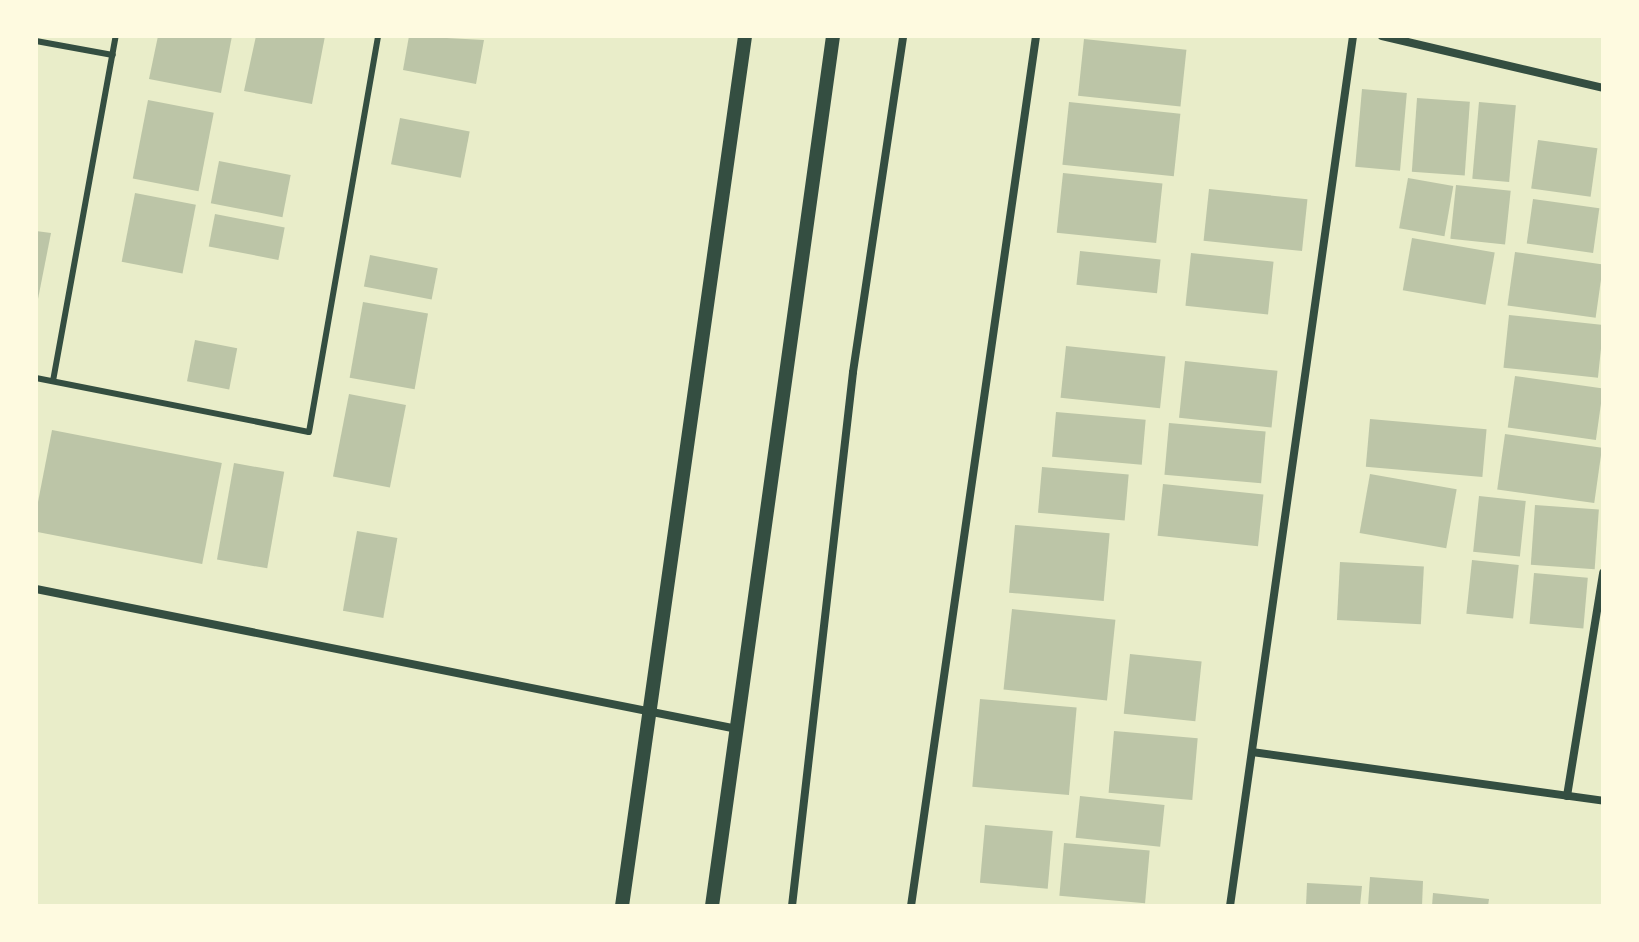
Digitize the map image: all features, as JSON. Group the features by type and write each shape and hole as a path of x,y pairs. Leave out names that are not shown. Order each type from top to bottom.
{"street":[{"path":"622,906 745,36"},
{"path":"712,906 833,36"},
{"path":"792,906 853,372 903,36"},
{"path":"911,906 1036,36"},
{"path":"1230,906 1353,36"},
{"path":"1382,36 1603,88"},
{"path":"1567,796 1603,573"},
{"path":"36,589 737,729"},
{"path":"1252,752 1603,801"}],"lane":[{"path":"53,381 116,36"},
{"path":"36,378 309,432 378,36"},
{"path":"36,41 113,55"}],"building":[{"path":"158,36 232,36 221,93 149,79"},
{"path":"256,36 325,36 312,104 244,91"},
{"path":"409,36 484,40 476,84 403,70"},
{"path":"1084,39 1186,50 1180,106 1078,96"},
{"path":"1362,89 1407,93 1400,171 1355,167"},
{"path":"1417,98 1470,102 1465,176 1412,172"},
{"path":"148,100 214,113 199,191 133,179"},
{"path":"1069,102 1180,114 1174,176 1062,165"},
{"path":"1479,102 1516,105 1509,182 1472,179"},
{"path":"400,118 470,132 461,178 391,164"},
{"path":"1538,140 1597,148 1591,197 1531,189"},
{"path":"219,161 291,175 282,217 211,203"},
{"path":"1063,173 1162,183 1156,243 1057,233"},
{"path":"1408,178 1453,186 1444,236 1399,228"},
{"path":"1456,185 1511,191 1505,244 1450,239"},
{"path":"1209,189 1307,199 1302,251 1204,241"},
{"path":"135,193 196,205 183,274 122,262"},
{"path":"1533,199 1599,208 1593,253 1527,244"},
{"path":"215,214 285,228 278,260 209,246"},
{"path":"36,231 51,233 37,304 36,304"},
{"path":"1412,238 1495,253 1486,305 1403,290"},
{"path":"1080,251 1161,259 1157,293 1076,285"},
{"path":"1515,252 1603,264 1596,318 1507,305"},
{"path":"1191,253 1274,262 1268,314 1185,306"},
{"path":"370,255 438,268 432,300 364,286"},
{"path":"363,302 428,313 415,389 350,378"},
{"path":"1509,315 1603,325 1598,378 1503,368"},
{"path":"195,340 237,348 229,389 187,381"},
{"path":"1066,346 1165,356 1160,408 1061,398"},
{"path":"1185,361 1277,371 1272,427 1179,418"},
{"path":"1515,376 1603,388 1596,440 1508,427"},
{"path":"349,394 406,405 390,488 333,476"},
{"path":"1056,412 1146,420 1142,465 1052,457"},
{"path":"1370,419 1487,429 1482,477 1366,467"},
{"path":"1169,423 1266,431 1261,483 1164,475"},
{"path":"52,430 222,463 202,564 36,532 36,512"},
{"path":"1505,434 1602,448 1594,503 1497,489"},
{"path":"234,463 284,472 267,568 217,560"},
{"path":"1042,467 1129,475 1125,520 1038,513"},
{"path":"1370,474 1457,489 1446,548 1360,533"},
{"path":"1163,484 1263,495 1258,546 1158,536"},
{"path":"1479,496 1526,501 1520,557 1473,552"},
{"path":"1535,505 1599,509 1595,569 1531,565"},
{"path":"1015,525 1110,533 1104,601 1009,593"},
{"path":"357,531 397,538 383,618 343,611"},
{"path":"1472,560 1519,565 1513,619 1466,614"},
{"path":"1340,562 1424,566 1421,624 1337,620"},
{"path":"1534,573 1588,578 1583,629 1530,624"},
{"path":"1012,609 1115,620 1107,700 1004,690"},
{"path":"1130,654 1202,662 1195,721 1124,714"},
{"path":"980,699 1077,707 1069,795 972,787"},
{"path":"1114,731 1198,738 1192,800 1109,793"},
{"path":"1080,796 1165,805 1160,847 1076,838"},
{"path":"985,825 1053,831 1048,889 980,883"},
{"path":"1064,843 1150,850 1145,903 1059,896"},
{"path":"1370,877 1423,881 1422,906 1368,906"},
{"path":"1307,883 1362,886 1360,906 1306,906"},
{"path":"1433,893 1489,899 1488,906 1432,906"}]}
